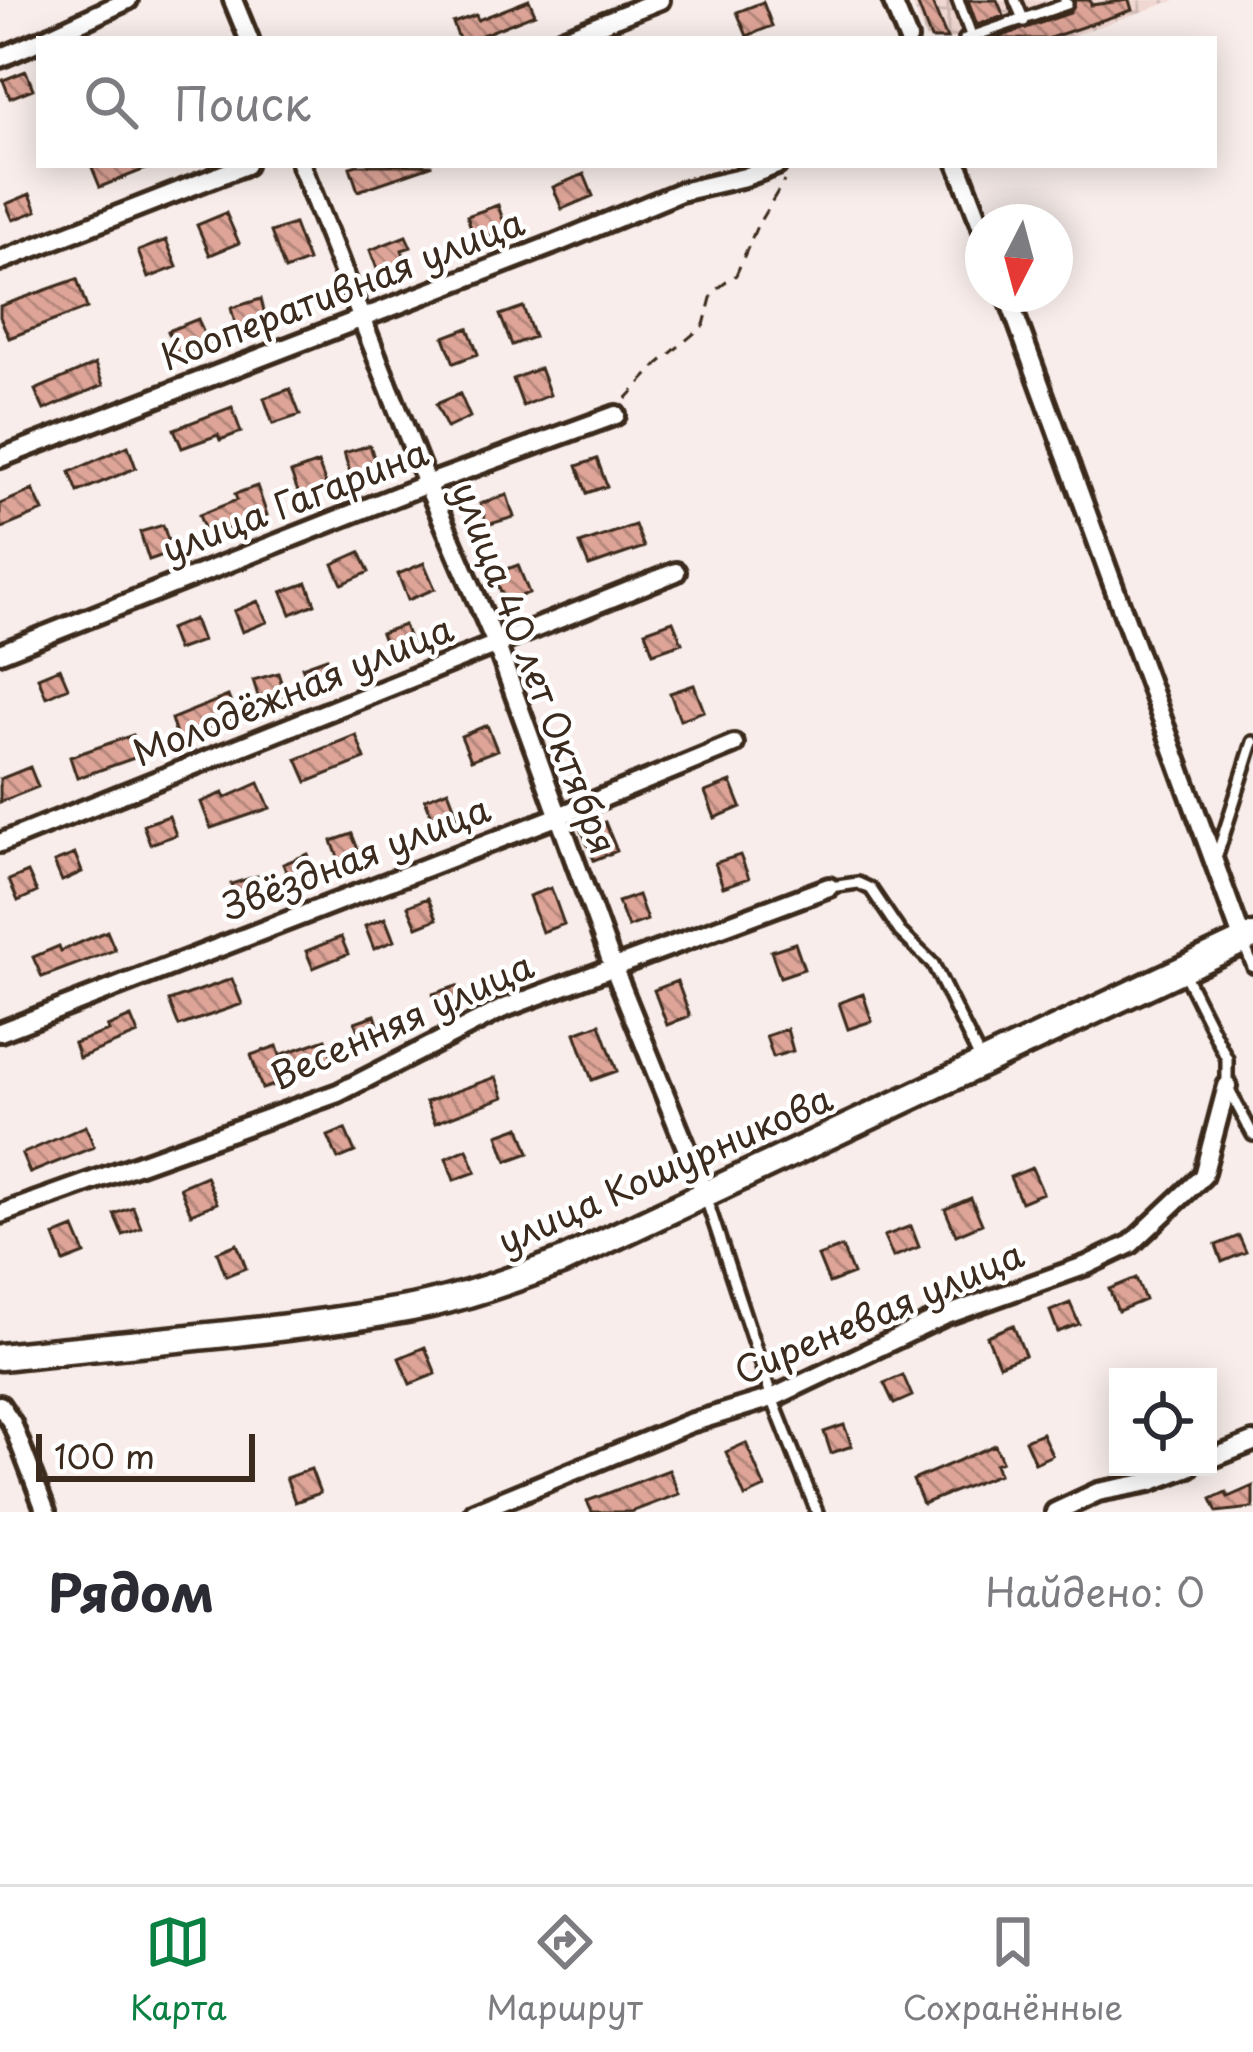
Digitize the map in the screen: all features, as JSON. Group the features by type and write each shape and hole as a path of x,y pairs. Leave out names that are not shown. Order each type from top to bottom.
{"main road":[{"name":"улица Кошурникова","path":"0,1357 413,1308 477,1292 561,1262 1248,938"}],"street":[{"path":"51,36 128,0"},
{"path":"233,0 248,36"},
{"path":"570,36 660,0"},
{"path":"892,0 907,36"},
{"path":"0,58 36,43"},
{"path":"0,261 238,168"},
{"name":"улица 40 лет Октября","path":"302,168 496,646 613,966 705,1194"},
{"path":"959,168 973,204"},
{"name":"Кооперативная улица","path":"0,458 680,192 782,171"},
{"path":"1014,312 1214,865 1248,938"},
{"name":"улица Гагарина","path":"0,653 427,484 616,415"},
{"name":"Молодёжная улица","path":"0,843 676,572"},
{"name":"Звёздная улица","path":"0,1032 734,744"},
{"name":"Весенняя улица","path":"0,1214 338,1093 502,1009 829,886"},
{"name":"Сиреневая улица","path":"474,1512 690,1423 772,1398 944,1316 1087,1265 1131,1244 1203,1176 1227,1086"},
{"path":"0,1407 12,1423 46,1512"},
{"path":"1217,1456 1253,1442"},
{"path":"1055,1512 1098,1492 1166,1476"}],"lane":[{"path":"958,0 968,36"},
{"path":"1015,0 1024,21"},
{"path":"972,36 1024,21 1067,4 1065,0"},
{"path":"1214,865 1253,742"},
{"path":"829,886 858,883 872,889 899,932 934,964 982,1064"},
{"path":"1248,938 1253,967"},
{"path":"1183,970 1227,1059 1227,1086 1253,1135"},
{"path":"705,1194 772,1398 817,1512"}],"path":[{"path":"616,415 631,390 704,325 711,298 736,275 782,171"}],"shaded area":[{"path":"911,0 1175,0 1072,36 925,36"}],"building":[{"path":"529,0 535,14 480,36 458,36 453,23 476,15 478,20"},
{"path":"916,0 931,0 946,36 930,36"},
{"path":"968,0 997,0 1004,16 977,25"},
{"path":"1075,0 1090,0 1091,5 1129,0 1132,10 1056,36 1002,36 1070,13"},
{"path":"763,2 772,26 747,36 737,12"},
{"path":"26,71 33,89 10,98 3,80"},
{"path":"92,168 148,168 100,187"},
{"path":"350,168 425,168 358,191"},
{"path":"584,174 593,196 562,209 553,187"},
{"path":"30,194 37,211 13,220 6,204"},
{"path":"498,205 506,229 475,240 467,216"},
{"path":"226,213 239,243 210,255 197,225"},
{"path":"294,224 308,261 285,270 271,232"},
{"path":"406,236 411,247 402,250 408,266 380,277 370,250"},
{"path":"166,240 177,267 148,278 138,251"},
{"path":"77,279 87,308 9,338 0,306"},
{"path":"261,299 267,323 237,331 231,308"},
{"path":"523,307 534,337 512,345 500,315"},
{"path":"198,319 208,344 178,356 168,331"},
{"path":"468,328 478,354 454,363 444,337"},
{"path":"95,364 103,385 44,410 35,390"},
{"path":"540,368 550,395 523,406 513,379"},
{"path":"290,389 300,415 273,424 264,398"},
{"path":"460,394 470,417 447,428 436,404"},
{"path":"232,407 241,432 182,448 174,429"},
{"path":"370,445 378,471 352,479 344,453"},
{"path":"128,446 136,468 78,492 70,472"},
{"path":"597,459 607,486 587,493 577,466"},
{"path":"318,463 328,490 301,500 291,473"},
{"path":"257,486 267,515 207,536 199,515"},
{"path":"33,490 43,511 0,529 0,504"},
{"path":"507,495 514,517 487,525 480,504"},
{"path":"163,525 172,552 149,560 140,532"},
{"path":"635,525 644,547 589,566 580,544"},
{"path":"360,552 369,572 342,584 333,564"},
{"path":"424,563 435,589 408,600 398,574"},
{"path":"518,565 529,593 505,602 494,574"},
{"path":"307,583 315,604 291,614 282,592"},
{"path":"258,601 267,622 242,632 234,611"},
{"path":"194,619 202,641 177,650 169,629"},
{"path":"673,621 682,643 653,653 645,631"},
{"path":"404,625 412,647 389,655 381,633"},
{"path":"327,658 334,676 310,686 302,667"},
{"path":"60,668 68,687 46,697 38,677"},
{"path":"278,673 285,694 260,702 253,680"},
{"path":"694,685 704,711 680,720 670,693"},
{"path":"228,696 236,717 178,741 171,719"},
{"path":"487,725 497,750 471,760 461,736"},
{"path":"133,735 140,756 77,778 70,757"},
{"path":"356,735 365,759 307,782 297,759"},
{"path":"30,767 38,787 0,802 0,779"},
{"path":"731,782 741,807 715,818 705,792"},
{"path":"259,783 270,808 211,828 201,802 223,793 225,798"},
{"path":"448,790 458,816 435,824 425,799"},
{"path":"169,816 176,835 150,844 143,825"},
{"path":"605,822 617,851 594,860 582,831"},
{"path":"352,834 362,860 342,868 332,841"},
{"path":"75,854 82,872 62,881 54,862"},
{"path":"308,854 317,879 293,888 283,864"},
{"path":"740,855 749,878 723,887 715,863"},
{"path":"28,872 37,892 18,901 9,880"},
{"path":"257,876 263,895 236,903 231,884"},
{"path":"551,888 564,924 542,932 529,896"},
{"path":"638,895 647,920 628,927 618,902"},
{"path":"428,898 437,919 417,927 408,906"},
{"path":"385,918 394,941 374,949 365,926"},
{"path":"107,931 115,950 42,977 33,957 59,946 61,951"},
{"path":"341,937 348,954 313,968 306,951"},
{"path":"795,943 804,969 780,977 771,951"},
{"path":"232,979 242,1004 179,1026 169,1001"},
{"path":"677,981 690,1016 667,1025 654,990"},
{"path":"457,986 463,1004 440,1012 433,994"},
{"path":"863,994 872,1021 848,1029 839,1003"},
{"path":"375,1015 382,1037 362,1044 355,1022"},
{"path":"131,1017 138,1034 79,1058 74,1043 109,1031 107,1027"},
{"path":"600,1024 617,1071 592,1080 575,1033"},
{"path":"787,1029 793,1051 773,1057 766,1036"},
{"path":"326,1039 332,1057 286,1073 289,1080 262,1089 251,1055 277,1046 280,1055"},
{"path":"496,1077 504,1097 435,1123 426,1102"},
{"path":"86,1126 94,1147 30,1173 22,1154"},
{"path":"520,1127 529,1153 507,1161 498,1135"},
{"path":"345,1129 355,1152 338,1159 328,1136"},
{"path":"467,1149 476,1172 454,1180 446,1158"},
{"path":"1032,1168 1043,1193 1021,1202 1010,1177"},
{"path":"206,1176 217,1203 191,1214 180,1187"},
{"path":"971,1198 982,1224 956,1235 945,1209"},
{"path":"133,1207 141,1228 123,1235 114,1214"},
{"path":"911,1226 919,1247 893,1257 884,1236"},
{"path":"74,1228 85,1254 64,1262 54,1236"},
{"path":"1239,1236 1246,1252 1222,1262 1216,1245"},
{"path":"237,1244 246,1268 226,1276 217,1252"},
{"path":"842,1247 853,1274 829,1283 818,1256"},
{"path":"1136,1278 1145,1300 1118,1311 1109,1289"},
{"path":"1070,1303 1079,1324 1058,1332 1050,1311"},
{"path":"1013,1325 1025,1355 999,1365 987,1336"},
{"path":"425,1347 436,1374 410,1384 399,1358"},
{"path":"903,1375 912,1396 894,1404 884,1383"},
{"path":"844,1425 852,1446 831,1453 824,1432"},
{"path":"1042,1433 1052,1455 1035,1463 1025,1440"},
{"path":"746,1443 765,1488 745,1497 726,1452"},
{"path":"995,1445 1002,1461 995,1464 999,1474 923,1504 913,1480"},
{"path":"311,1469 320,1493 295,1502 286,1478"},
{"path":"669,1470 679,1494 631,1512 592,1512 587,1501"},
{"path":"1253,1486 1253,1508 1217,1512 1211,1499"}]}
